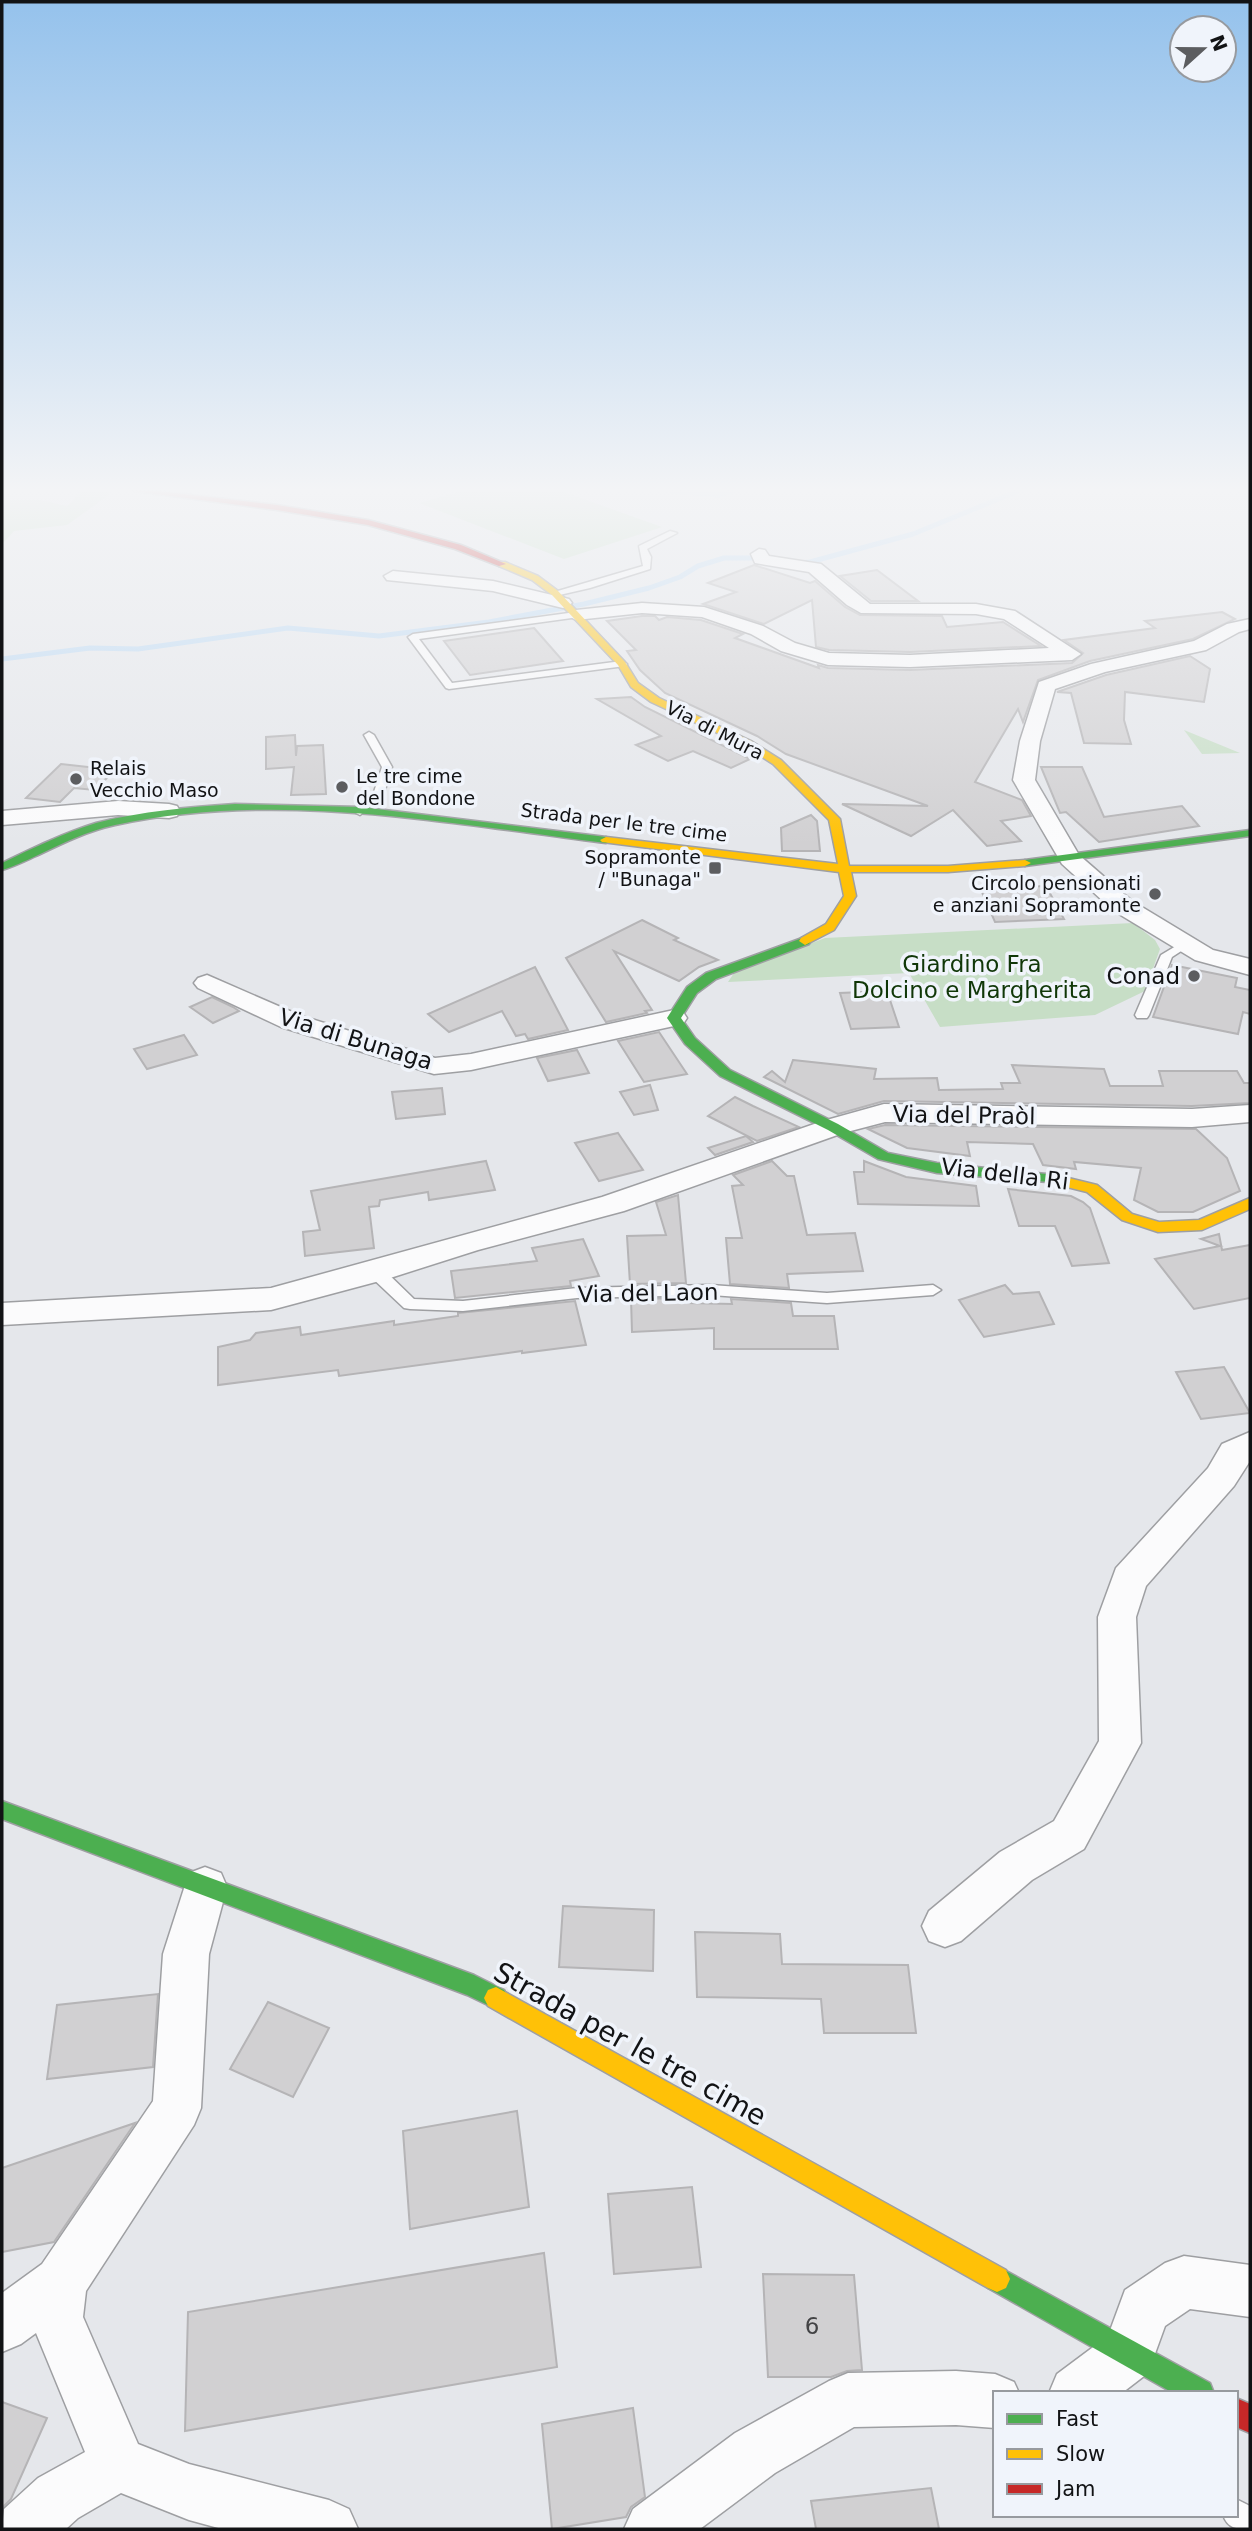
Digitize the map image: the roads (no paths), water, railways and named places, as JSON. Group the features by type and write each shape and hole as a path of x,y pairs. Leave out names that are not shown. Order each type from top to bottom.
{"street":[{"name":"Via di Mura","path":"570,609 622,664 634,685 655,700 747,743 777,762 834,819 845,869"},
{"path":"659,609 704,612 757,630 788,647 828,660 910,661 1069,652"},
{"path":"981,609 1009,615 1098,668"},
{"path":"1250,624 1233,628 1199,646 1098,668 1046,686 1030,741 1024,780 1070,859 1123,906 1204,954 1250,967"},
{"name":"Strada per le tre cime","path":"2,867 73,835 118,821 169,811 238,804 360,812 845,869 940,869 1070,859 1250,833"},
{"path":"2,818 118,808 169,811"},
{"path":"833,1127 756,1093 713,1067 686,1039 674,1018 692,990 711,976 808,940 830,927 850,896 845,869"},
{"name":"Via di Bunaga","path":"207,983 290,1021 434,1066 471,1062 674,1018"},
{"name":"Via del Praòl","path":"833,1127 884,1113 1192,1118 1250,1114"},
{"path":"2,1314 271,1299 613,1204 833,1127"},
{"name":"Via della Ri","path":"833,1127 873,1153 905,1163 1079,1183 1109,1197 1122,1214 1148,1225 1183,1228 1217,1222 1250,1203"},
{"path":"945,1926 1016,1866 1069,1835 1120,1743 1117,1617 1129,1579 1221,1477 1242,1449"},
{"name":"Strada per le tre cime","path":"2,1810 474,1986 1149,2372 1195,2391"},
{"path":"2,2325 61,2283 177,2108 186,1954 205,1887"},
{"path":"1083,2391 1149,2372 1144,2309 1185,2282 1250,2291"},
{"path":"61,2283 56,2318 118,2465 189,2492 328,2529"},
{"path":"653,2529 755,2453 848,2400 956,2398 993,2401"},
{"path":"24,2529 58,2498 118,2465"}],"lane":[{"path":"548,609 438,634 413,637 450,686 622,664"},
{"path":"360,812 379,793 387,767 369,735"},
{"path":"1142,1015 1167,955 1182,941"},
{"name":"Via del Laon","path":"376,1272 410,1304 463,1306 577,1293 711,1290 827,1298 933,1290"}],"waterway":[{"path":"2,659 90,648 138,649 288,628 379,636 489,622 557,609"}],"place":[{"name":"Relais Vecchio Maso","path":"76,779"},
{"name":"Le tre cime del Bondone","path":"342,787"},
{"name":"Sopramonte / \"Bunaga\"","path":"715,868"},
{"name":"Circolo pensionati e anziani Sopramonte","path":"1155,894"},
{"name":"Conad","path":"1194,976"}],"park label":[{"name":"Giardino Fra Dolcino e Margherita","path":"972,977"}]}
